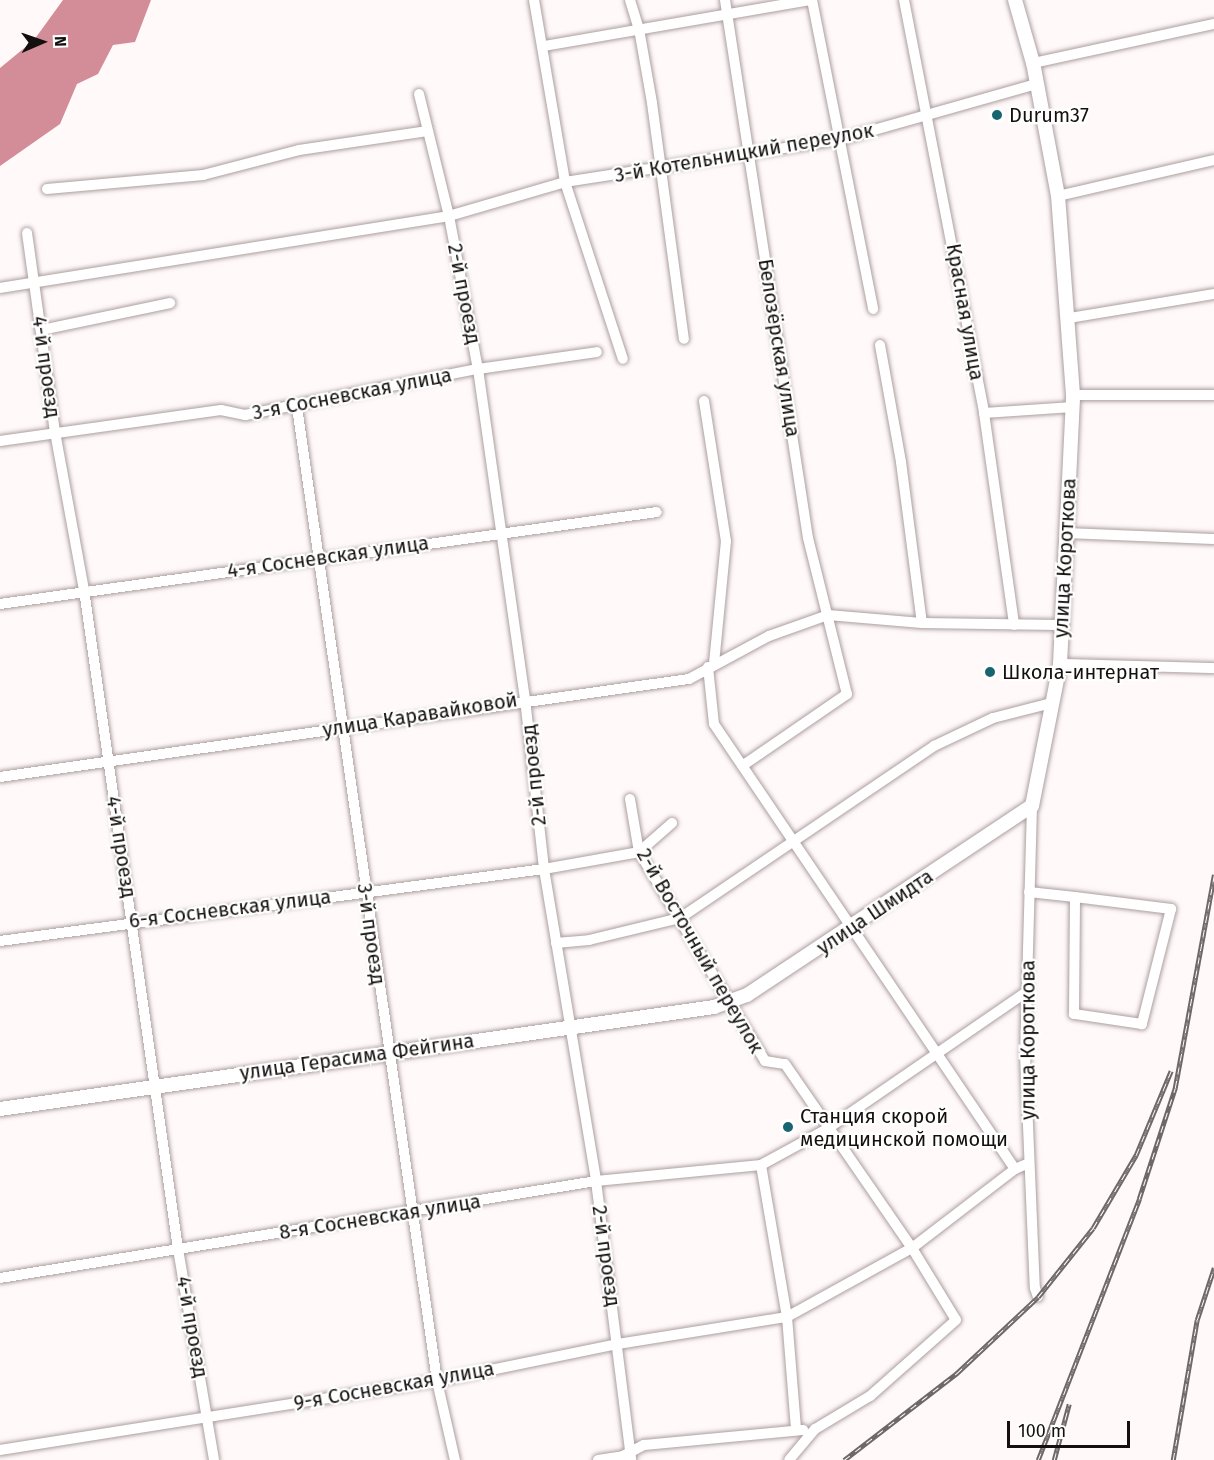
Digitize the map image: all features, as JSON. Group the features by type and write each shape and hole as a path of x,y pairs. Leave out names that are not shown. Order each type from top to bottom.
{"main road":[{"name":"улица Короткова","path":"1016,0 1033,63 1058,196 1069,318 1073,401 1059,625 1060,664 1032,806"},
{"name":"улица Шмидта","path":"714,1007 732,1002 854,927 1032,806"},
{"name":"улица Герасима Фейгина","path":"0,1109 714,1007"}],"street":[{"path":"534,0 544,46 565,182 623,359"},
{"path":"630,0 639,29 684,339"},
{"name":"Белозёрская улица","path":"725,0 729,14 808,538 847,694 742,766"},
{"path":"544,46 812,0 842,139 873,309"},
{"name":"Красная улица","path":"904,0 930,118 984,413 1014,625"},
{"path":"1033,63 1214,24"},
{"name":"3-й Котельницкий переулок","path":"0,288 449,216 565,182 660,170 842,139 930,118 1037,84"},
{"name":"2-й проезд","path":"419,94 449,216 478,369 525,699 544,869 596,1181 631,1456"},
{"path":"47,189 203,175 299,150 428,130"},
{"path":"1058,196 1214,160"},
{"name":"4-й проезд","path":"27,233 55,432 84,590 107,759 157,1087 178,1249 214,1460"},
{"path":"1069,318 1214,294"},
{"path":"41,330 170,303"},
{"path":"880,345 901,462 922,623"},
{"name":"3-я Сосневская улица","path":"0,441 221,410 245,415 297,407 478,369 597,352"},
{"path":"984,413 1073,401 1214,395"},
{"path":"704,400 726,541 711,665 714,724 854,927 936,1053 1015,1168"},
{"name":"3-й проезд","path":"297,407 317,560 345,727 365,892 437,1381 455,1460"},
{"name":"4-я Сосневская улица","path":"0,604 84,590 317,560 502,531 657,512"},
{"path":"1065,533 1214,539"},
{"path":"828,615 922,623 1059,625"},
{"name":"улица Каравайковой","path":"0,777 107,759 345,727 525,699 689,679 711,665 770,636 828,615"},
{"path":"1060,664 1214,668"},
{"path":"556,943 589,940 680,918 934,746 993,718 1052,703"},
{"name":"2-й Восточный переулок","path":"630,799 639,852 732,1002 765,1061 785,1064 827,1129 912,1248 956,1320 870,1396 815,1429"},
{"name":"улица Короткова","path":"1032,806 1026,992 1029,1163 1035,1288 1038,1297"},
{"path":"639,852 672,823"},
{"name":"6-я Сосневская улица","path":"0,941 132,921 544,869 639,852"},
{"path":"1029,892 1075,897 1171,909 1142,1024 1074,1014 1075,897"},
{"path":"796,1430 787,1317 761,1165 827,1129 1026,992"},
{"name":"9-я Сосневская улица","path":"0,1450 437,1381 618,1344 787,1317 912,1248 1015,1168 1029,1163"},
{"name":"8-я Сосневская улица","path":"0,1278 413,1213 596,1181 761,1165"},
{"path":"598,1460 631,1456 644,1445 815,1429"},
{"path":"789,1460 815,1429"}],"shaded area":[{"path":"63,0 151,0 135,42 113,45 98,74 77,84 60,124 0,166 0,68 34,40"}],"railway":[{"path":"1038,1460 1139,1199 1175,1088 1214,875"},
{"path":"844,1460 957,1373 1038,1297 1093,1228 1136,1155 1171,1071"},
{"path":"1173,1460 1197,1320 1214,1268"},
{"path":"1054,1460 1069,1404"}],"place":[{"name":"Durum37","path":"997,115"},
{"name":"Школа-интернат","path":"990,672"},
{"name":"Станция скорой медицинской помощи","path":"788,1127"}]}
